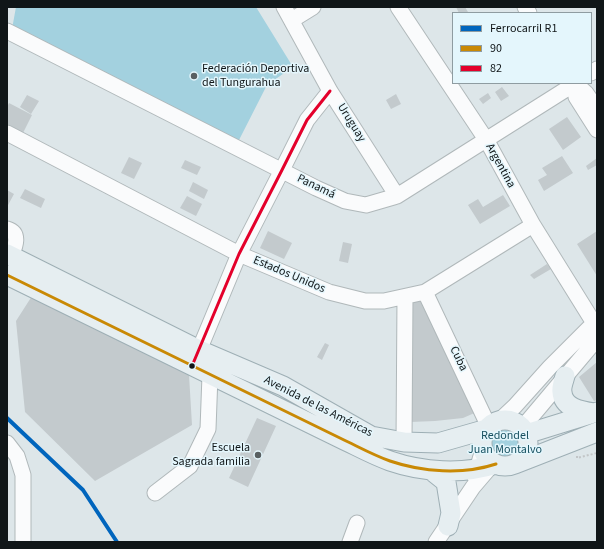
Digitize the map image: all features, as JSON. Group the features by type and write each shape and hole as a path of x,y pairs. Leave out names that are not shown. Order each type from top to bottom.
{"main road":[{"name":"Avenida de las Américas","path":"9,255 196,358 210,375 390,461 431,470 494,466"},
{"name":"Avenida de las Américas","path":"7,275 196,358 282,386 371,436 404,442 438,443 492,426"},
{"path":"565,376 562,391 567,403 577,411 595,412"},
{"path":"524,431 595,412"},
{"path":"507,420 524,431 528,449 520,461 494,466 483,449 484,435 492,426 507,420"},
{"path":"494,466 597,432"},
{"path":"431,470 446,482 451,513 448,526"}],"street":[{"name":"Uruguay","path":"284,7 330,91 398,196"},
{"path":"292,20 313,7"},
{"name":"Argentina","path":"398,7 487,141 533,225 596,324"},
{"name":"Panamá","path":"7,31 316,188 344,201 366,205 398,196 487,141 574,84"},
{"path":"576,84 576,97 597,130"},
{"path":"577,84 586,93 597,109"},
{"path":"196,358 239,254 307,120 330,91"},
{"name":"Estados Unidos","path":"7,133 239,254 328,292 366,301 405,297 425,292 533,225"},
{"path":"7,229 11,230 16,236 17,243 9,255"},
{"name":"Cuba","path":"425,292 492,426"},
{"path":"404,442 405,297"},
{"name":"Avenida de las Américas","path":"492,426 516,406 550,367 596,324"},
{"path":"524,431 565,376 597,339"},
{"path":"156,493 190,466 208,429 210,375"},
{"path":"7,443 17,456 23,475 23,542"},
{"path":"436,542 448,526 472,487 494,466"},
{"path":"350,542 357,523"}],"green space":[{"name":"Federación Deportiva del Tungurahua","path":"16,7 256,7 293,67 267,85 239,140 12,29"},
{"name":"Redondel Juan Montalvo","path":"505,425 515,428 520,433 523,443 520,453 515,458 505,461 495,458 490,453 487,443 490,433 495,428"}],"building":[{"path":"456,7 465,7 468,12 458,12"},
{"path":"502,87 509,96 501,101 495,92"},
{"path":"488,93 491,98 483,104 479,99"},
{"path":"396,94 401,104 391,109 386,100"},
{"path":"27,95 39,101 31,114 20,107"},
{"path":"9,103 32,115 23,133 7,124 7,107"},
{"path":"567,117 581,137 563,150 549,129"},
{"path":"562,156 573,173 544,191 538,180 547,175 542,168"},
{"path":"129,157 142,163 134,179 121,173"},
{"path":"597,158 597,165 588,170 586,166"},
{"path":"185,160 201,167 197,175 181,168"},
{"path":"193,182 208,190 204,199 189,191"},
{"path":"25,189 45,199 41,208 20,198"},
{"path":"7,190 14,194 7,207"},
{"path":"503,195 510,206 480,224 468,205 478,199 483,207"},
{"path":"187,196 202,204 196,216 180,208"},
{"path":"268,231 292,243 284,259 260,248"},
{"path":"597,231 597,276 577,244"},
{"path":"343,242 352,244 348,263 339,261"},
{"path":"547,264 551,269 534,279 530,275"},
{"path":"32,296 189,375 192,425 95,481 25,412 16,321"},
{"path":"421,300 479,411 463,418 410,422 413,301"},
{"path":"325,343 329,345 322,360 317,357"},
{"path":"597,362 597,400 594,401 579,377"},
{"path":"257,418 276,426 248,487 229,478"}],"rail line":[{"name":"R1","path":"7,418 83,490 117,542"}],"transit line":[{"name":"82","path":"192,366 239,254 307,120 330,91"},
{"name":"90","path":"7,275 384,459 415,468 443,471 470,470 496,464"}],"place":[{"name":"Federación Deportiva del Tungurahua","path":"194,76"},
{"name":"Escuela Sagrada familia","path":"258,455"}]}
